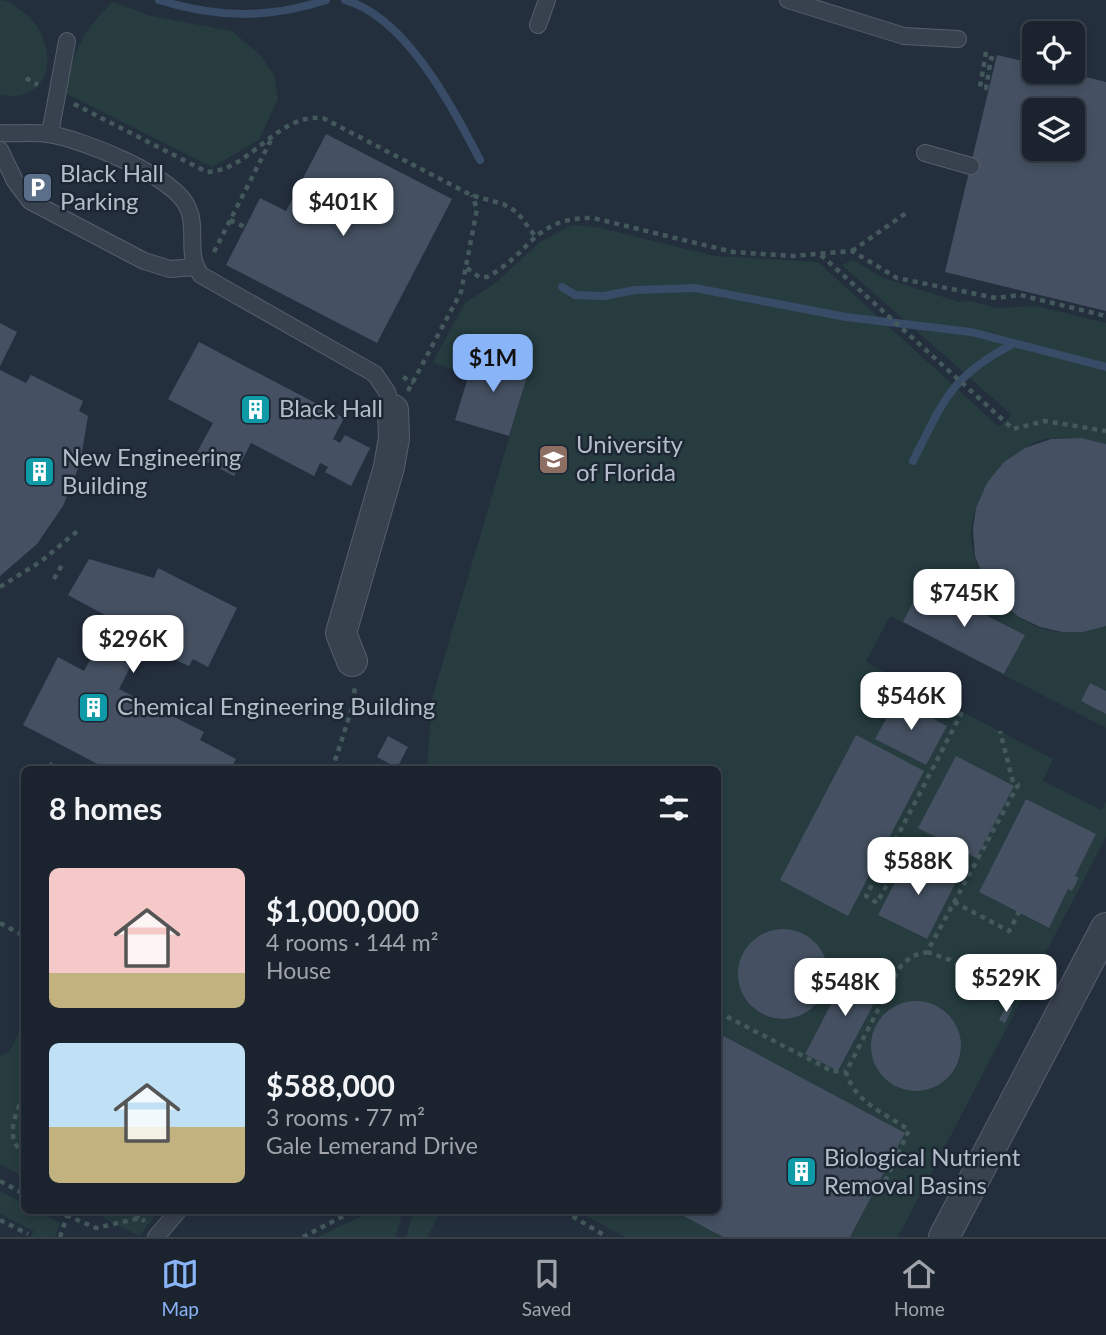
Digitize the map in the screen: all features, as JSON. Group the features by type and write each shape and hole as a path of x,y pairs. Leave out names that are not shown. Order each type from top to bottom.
{"street":[{"path":"352,661 341,633 389,467 394,438 393,410"},
{"path":"944,1237 1106,928"}],"lane":[{"path":"538,25 547,0"},
{"path":"788,0 904,36 958,39"},
{"path":"50,134 67,41"},
{"path":"0,133 50,134 122,160 156,177 181,196 190,214 191,254 195,267 205,277 375,374 387,392 393,410"},
{"path":"0,150 15,181 30,201 144,261 170,269 195,267"},
{"path":"925,153 971,166"},
{"path":"159,1233 175,1214"}],"path":[{"path":"986,52 980,87 986,89 991,58 996,60"},
{"path":"57,96 207,172 223,169 301,120 323,118 471,195 487,197 517,212 535,236"},
{"path":"215,260 213,254 273,136"},
{"path":"393,410 414,383 461,292 477,209 471,195"},
{"path":"467,268 479,278 487,277 535,236 561,220 593,218 723,251 772,256 852,251 906,213"},
{"path":"230,220 245,228"},
{"path":"852,251 897,278 996,298 1020,295 1106,316"},
{"path":"820,255 1013,429 1045,421 1106,431"},
{"path":"397,374 414,383"},
{"path":"0,587 40,562 80,529"},
{"path":"54,579 62,565"},
{"path":"333,766 352,708 357,673 352,661"},
{"path":"906,847 877,903 866,896 961,712"},
{"path":"927,952 1018,785 1013,782 1000,732"},
{"path":"49,764 53,766"},
{"path":"895,841 967,878"},
{"path":"954,902 1009,930 1019,912"},
{"path":"0,923 21,934"},
{"path":"846,1072 900,967 912,956 927,952 950,960 977,975"},
{"path":"721,1014 832,1072 846,1072"},
{"path":"846,1072 854,1089 866,1102 909,1130 881,1190"},
{"path":"21,1104 11,1129 17,1148 21,1151"},
{"path":"0,1181 21,1192"},
{"path":"63,1214 96,1228 140,1219"},
{"path":"131,1214 159,1233"},
{"path":"303,1237 347,1214"},
{"path":"569,1214 607,1237"},
{"path":"60,1237 67,1216"},
{"path":"0,1220 28,1234"}],"green space":[{"path":"0,0 12,4 32,21 42,35 47,50 47,66 43,79 34,89 19,95 0,95"},
{"path":"113,2 151,16 232,31 260,55 274,75 278,99 259,140 212,167 65,93 80,43 93,23"},
{"path":"572,225 596,227 715,256 818,262 999,427 1012,415 842,265 853,260 883,278 959,302 970,301 997,308 1036,306 1106,323 1106,444 1052,438 1032,444 1020,453 981,500 971,529 973,550 980,571 991,590 1006,607 1024,620 1043,629 1063,632 1106,626 1106,691 1090,683 1081,701 1106,714 1106,728 917,630 1005,674 1024,634 923,583 903,623 890,616 866,662 1053,759 1043,781 1101,810 1106,802 1106,837 898,1237 850,1237 905,1133 721,1035 721,766 427,766 432,699 530,367 477,351 469,376 433,362 465,303 494,284 540,242","holes":["897,699 947,726 925,765 876,739","1013,787 976,858 919,828","1026,799 1096,834 1075,876 1079,879 1072,891 1068,889 1048,928 979,892","909,855 957,880 926,939 878,915","775,930 795,932 811,940 822,952 827,968 827,984 821,999 810,1011 792,1018 773,1018 757,1011 746,999 740,984 740,968 745,953 757,939","851,966 884,984 839,1071 805,1054","908,1002 928,1004 944,1012 955,1025 960,1040 960,1056 954,1071 943,1082 925,1089 906,1089 890,1082 879,1071 873,1056 873,1040 878,1025 890,1011"]},
{"path":"21,1028 21,1175 0,1164 0,1057 10,1051"},
{"path":"0,1191 21,1202 21,1214 44,1214 60,1223 55,1237 31,1237 34,1231 0,1214"},
{"path":"97,1214 157,1214 139,1236"},
{"path":"366,1214 402,1214 395,1237 318,1237"},
{"path":"413,1214 439,1214 427,1237 406,1237"},
{"path":"680,1214 723,1237 625,1237 584,1215"}],"building":[{"path":"997,55 1022,61 1022,84 1085,84 1085,77 1106,82 1106,311 945,272"},
{"path":"326,134 452,199 377,343 226,265 260,198 286,211"},
{"path":"0,323 17,332 0,366"},
{"name":"Black Hall","path":"199,342 344,418 333,439 340,443 345,435 370,448 351,486 325,472 328,467 320,463 314,476 251,443 234,476 195,456 213,423 168,399"},
{"path":"476,351 530,367 509,436 455,420"},
{"name":"New Engineering Building","path":"0,370 26,383 31,375 83,401 79,411 88,416 80,464 63,506 37,544 0,576"},
{"path":"1081,438 1106,444 1106,626 1083,632 1062,632 1040,627 1019,617 1000,602 985,582 975,556 973,529 976,508 987,483 1004,462 1025,448 1051,439"},
{"path":"89,559 154,578 158,568 237,608 208,667 193,659 189,666 153,650 157,642 127,626 119,643 138,652 119,689 204,732 200,740 236,759 232,766 101,766 23,725 58,657 84,671 104,634 109,637 116,621 68,595"},
{"path":"923,583 1025,635 1004,674 903,622"},
{"path":"1090,683 1106,691 1106,714 1081,701"},
{"path":"897,699 947,726 926,765 875,739"},
{"path":"856,735 924,771 848,916 780,880"},
{"path":"388,736 408,747 398,766 377,757"},
{"path":"956,756 1014,786 976,858 918,828"},
{"path":"1026,799 1096,834 1075,876 1079,878 1072,891 1068,889 1049,928 979,892"},
{"path":"909,855 957,880 927,939 878,915"},
{"path":"783,929 808,937 820,949 828,974 820,999 808,1011 783,1019 758,1011 746,999 738,974 746,949 758,937"},
{"path":"851,966 885,983 838,1071 805,1054"},
{"path":"1025,969 1031,973 1022,989 1016,986"},
{"path":"916,1001 941,1009 953,1021 961,1046 953,1071 941,1083 916,1091 891,1083 879,1071 871,1046 879,1021 891,1009"},
{"path":"1007,1004 1013,1007 1005,1023 999,1020"},
{"name":"Biological Nutrient Removal Basins","path":"721,1035 905,1133 850,1237 723,1237 680,1214 721,1214"}],"waterway":[{"path":"159,0 201,10 242,14 284,11 326,0"},
{"path":"345,0 367,10 388,25 408,45 441,91 480,160"},
{"path":"562,287 575,295 604,296 635,290 695,288 846,317 971,332 1106,367"},
{"path":"913,461 950,393 974,368 1011,345"}],"place":[{"name":"Black Hall Parking","path":"37,188"},
{"name":"Black Hall","path":"256,409"},
{"name":"University of Florida","path":"553,459"},
{"name":"New Engineering Building","path":"39,472"},
{"name":"Chemical Engineering Building","path":"94,707"},
{"name":"Biological Nutrient Removal Basins","path":"801,1172"}]}
